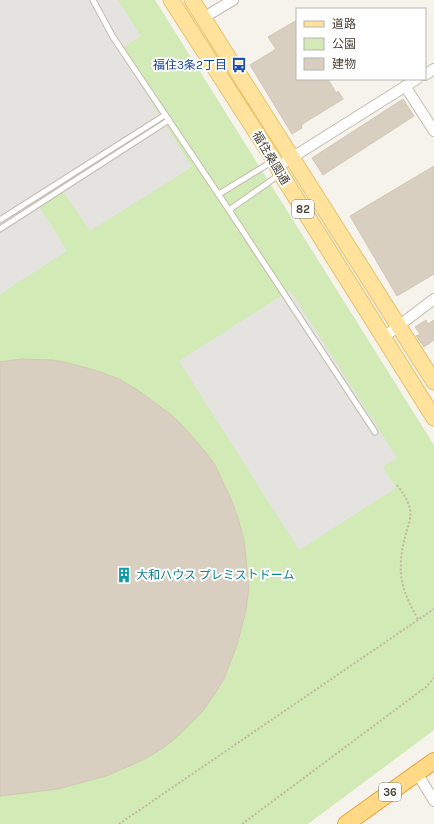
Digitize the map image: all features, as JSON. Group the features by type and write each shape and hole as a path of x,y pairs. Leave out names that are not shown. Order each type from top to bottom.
{"highway":[{"name":"36","path":"346,824 434,761"}],"main road":[{"name":"福住桑園通","path":"171,0 434,418"},
{"name":"福住桑園通","path":"192,0 400,326 434,382"}],"street":[{"path":"203,18 233,0"},
{"path":"277,167 415,80"},
{"path":"405,86 434,131"},
{"path":"384,337 434,299"},
{"path":"417,773 434,801"}],"lane":[{"path":"93,0 113,37 375,432"},
{"path":"0,220 165,115"},
{"path":"0,229 169,120"},
{"path":"218,194 277,167"},
{"path":"229,210 277,167"}],"path":[{"path":"397,485 408,502 410,511 410,518 402,549 402,582 410,606 418,619"},
{"path":"119,824 434,609"},
{"path":"242,824 426,687 434,678"}],"green space":[{"path":"0,0 155,0 434,445 434,730 308,824 0,824"}],"shaded area":[{"path":"0,0 118,0 141,36 119,50 192,167 90,231 63,192 39,206 67,251 0,294"},
{"path":"290,290 397,458 383,467 396,488 299,550 179,361"}],"building":[{"path":"296,21 296,80 329,80 336,93 338,91 343,99 301,125 302,128 292,134 250,65 276,49 268,37"},
{"path":"403,99 414,116 323,175 312,158"},
{"path":"434,166 434,274 397,296 350,216"},
{"path":"426,320 428,324 434,320 434,340 424,347 416,336 420,334 415,327"},
{"name":"大和ハウス プレミストドーム","path":"21,359 53,360 69,363 119,379 136,389 169,413 181,424 215,465 231,499 244,541 249,587 246,610 237,645 224,679 202,712 178,736 163,748 143,760 106,776 58,789 0,796 0,362"}],"place":[{"name":"福住3条2丁目","path":"239,65"},
{"name":"大和ハウス プレミストドーム","path":"124,575"}]}
